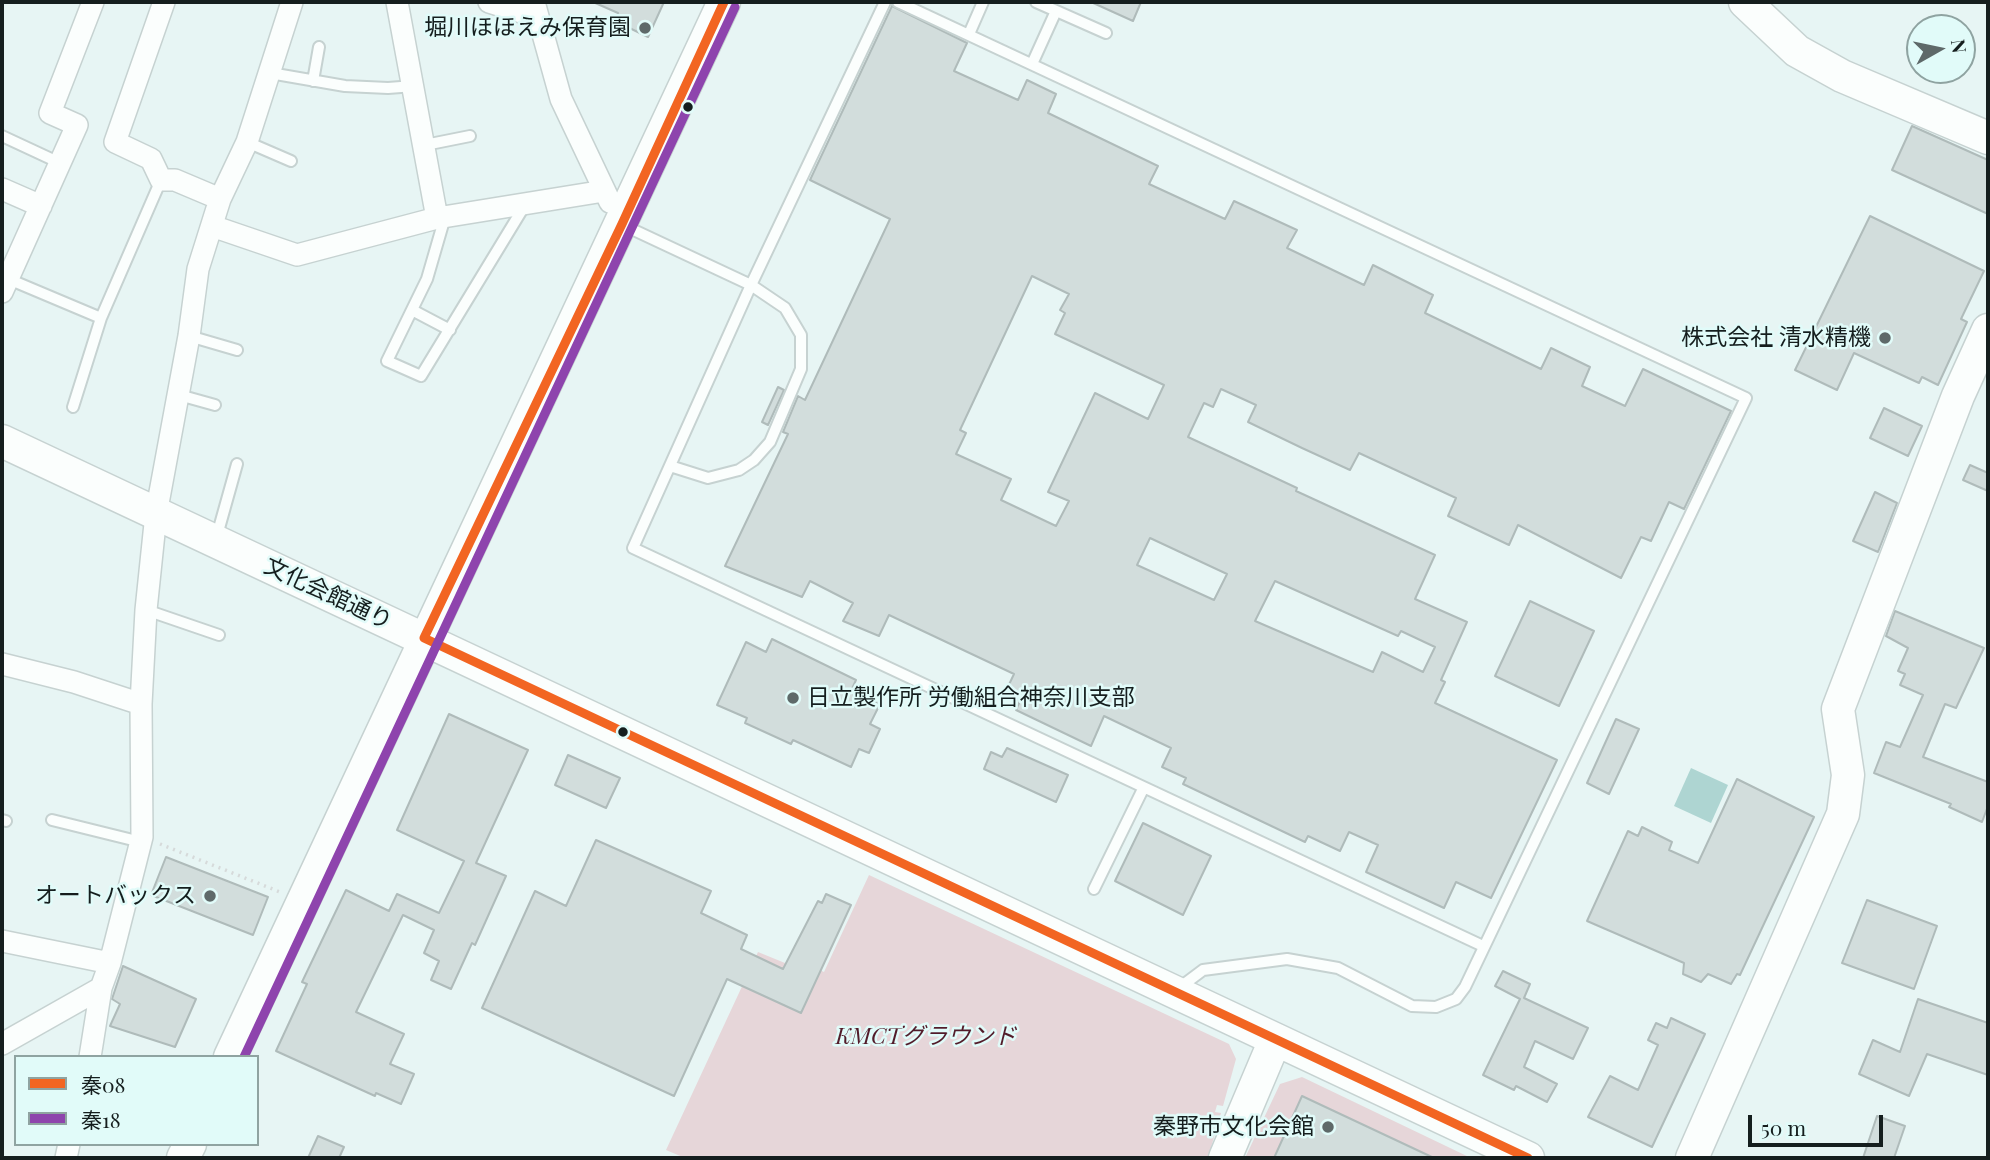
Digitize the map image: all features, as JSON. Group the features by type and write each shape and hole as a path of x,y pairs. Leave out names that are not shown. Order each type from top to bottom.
{"street":[{"path":"4,282 77,125 50,113 93,2"},
{"path":"164,2 115,142 151,159 161,180 175,180 220,199"},
{"path":"90,1055 101,988 141,840 141,704 146,610 156,514 190,335 198,269 220,199 247,142 292,2"},
{"path":"397,2 441,218"},
{"path":"489,2 535,9 561,99 622,224"},
{"path":"231,1055 724,2"},
{"path":"1745,2 1797,51 1842,76 1988,138"},
{"path":"2,190 41,206"},
{"path":"212,226 297,255 441,218 528,201 604,191"},
{"path":"1692,1158 1843,814 1848,775 1838,709 1958,396 1988,330"},
{"name":"文化会館通り","path":"2,441 1528,1158"},
{"path":"2,664 74,682 141,704"},
{"path":"2,942 110,962"},
{"path":"2,1044 101,988"},
{"path":"1225,1158 1275,1040"}],"lane":[{"path":"885,2 751,285 633,548 1483,946"},
{"path":"898,2 1746,398 1465,987 1456,999 1436,1007 1412,1006 1338,968 1287,960 1203,970 1174,992"},
{"path":"969,34 983,2"},
{"path":"1036,2 1106,33"},
{"path":"1032,64 1056,11"},
{"path":"313,81 319,47"},
{"path":"270,73 313,81 388,88 414,86"},
{"path":"2,136 60,163"},
{"path":"425,145 470,136"},
{"path":"247,142 291,161"},
{"path":"73,407 101,318 161,180"},
{"path":"441,218 426,279 387,361 421,376 528,201"},
{"path":"622,224 751,285 785,308 800,335 803,353 801,369 770,442 754,460 723,477 699,477 670,466"},
{"path":"4,282 101,318"},
{"path":"412,310 450,330"},
{"path":"190,335 237,350"},
{"path":"179,395 215,405"},
{"path":"216,541 237,464"},
{"path":"146,610 219,635"},
{"path":"1094,889 1143,789"},
{"path":"52,820 141,840"}],"path":[{"path":"141,840 280,893"}],"green space":[{"name":"KMCTグラウンド","path":"869,875 1229,1044 1236,1059 1223,1106 1217,1105 1215,1112 1221,1113 1208,1158 685,1158 666,1150 758,952 807,972 810,966 824,972"},
{"path":"1302,1077 1471,1158 1245,1158 1280,1084"}],"water":[{"path":"1691,768 1728,785 1711,823 1674,806"}],"building":[{"path":"593,2 664,2 648,37 615,21 618,13"},
{"path":"1091,2 1141,2 1133,21"},
{"path":"892,6 967,43 954,71 1018,100 1027,80 1056,94 1048,113 1158,166 1149,184 1225,219 1234,201 1297,230 1287,248 1364,285 1373,265 1433,295 1425,313 1541,369 1551,348 1590,367 1582,386 1625,406 1643,369 1731,411 1684,509 1669,502 1651,541 1641,537 1621,578 1518,525 1509,545 1448,516 1456,498 1359,453 1350,470 1302,448 1248,422 1256,405 1221,389 1213,407 1204,403 1188,437 1297,488 1296,491 1435,555 1415,599 1467,622 1441,680 1445,682 1435,703 1557,760 1491,898 1456,882 1444,908 1366,872 1378,845 1349,832 1340,851 1308,836 1305,842 1183,784 1186,778 1162,767 1171,748 1104,716 1091,746 1016,710 1020,701 1005,693 1014,674 889,615 879,636 843,621 853,603 810,581 802,597 725,566 788,434 783,432 798,396 805,400 890,219 810,180","holes":["1032,276 1069,294 1060,310 1065,313 1055,334 1164,385 1148,419 1095,393 1048,492 1069,501 1056,526 1001,500 1011,479 956,454 966,433 960,430","1150,538 1227,574 1214,600 1137,565","1275,581 1398,636 1401,631 1435,647 1423,672 1382,652 1373,672 1255,621"]},
{"path":"1912,126 1988,160 1988,214 1892,170"},
{"name":"株式会社 清水精機","path":"1870,216 1984,271 1961,319 1967,322 1938,385 1922,377 1919,383 1854,353 1837,390 1795,370"},
{"path":"778,387 784,390 768,425 762,422"},
{"path":"1884,408 1922,426 1908,456 1870,438"},
{"path":"1970,465 1988,473 1988,491 1963,480"},
{"path":"1875,492 1897,503 1878,552 1853,541"},
{"path":"1530,601 1594,631 1559,706 1495,676"},
{"path":"1895,611 1984,648 1956,708 1945,704 1923,757 1988,782 1988,806 1982,822 1949,807 1951,804 1874,773 1886,742 1900,747 1923,695 1900,685 1905,674 1898,671 1908,648 1886,636"},
{"name":"日立製作所 労働組合神奈川支部","path":"772,639 856,680 851,691 880,704 870,724 880,729 869,753 859,749 851,767 793,740 791,744 745,723 747,718 717,705 746,642 766,652"},
{"path":"449,714 528,750 476,863 506,876 475,945 472,943 451,989 431,980 439,961 424,953 434,930 403,915 356,1012 404,1034 390,1064 414,1074 401,1104 376,1093 375,1096 276,1051 307,984 302,982 346,890 389,911 397,894 439,913 464,861 397,830"},
{"path":"1616,719 1639,729 1609,794 1587,783"},
{"path":"1007,748 1068,775 1056,802 984,769 991,752 1002,757"},
{"path":"568,755 620,778 606,808 555,785"},
{"path":"1737,779 1814,817 1740,975 1737,974 1731,984 1708,974 1701,982 1683,974 1684,963 1587,921 1628,831 1638,836 1642,827 1672,842 1669,850 1698,863"},
{"path":"1143,823 1211,856 1183,915 1115,881"},
{"path":"596,840 711,891 701,913 747,935 741,949 783,969 818,901 822,903 826,894 851,905 801,1013 727,979 674,1096 482,1008 535,891 566,906"},
{"name":"オートバックス","path":"166,857 268,897 253,935 151,895"},
{"path":"1867,900 1937,926 1914,989 1842,963"},
{"path":"123,966 196,999 175,1047 110,1026 120,1004 112,999"},
{"path":"1503,971 1530,984 1524,998 1588,1028 1573,1059 1535,1041 1524,1067 1557,1084 1547,1102 1516,1086 1514,1090 1483,1075 1520,999 1495,986"},
{"path":"1918,999 1988,1023 1988,1075 1927,1054 1909,1096 1859,1074 1873,1040 1900,1052"},
{"path":"1671,1018 1705,1034 1652,1147 1588,1117 1610,1076 1638,1090 1658,1045 1648,1040 1656,1023 1667,1028"},
{"name":"秦野市文化会館","path":"1302,1096 1434,1158 1274,1158"},
{"path":"1877,1116 1905,1126 1894,1158 1863,1158"},
{"path":"318,1136 344,1147 339,1158 308,1158"}],"transit line":[{"name":"秦08","path":"724,2 622,224 424,638 1528,1158"},
{"name":"秦18","path":"245,1055 735,7"}],"place":[{"name":"堀川ほほえみ保育園","path":"645,28"},
{"name":"株式会社 清水精機","path":"1885,338"},
{"name":"日立製作所 労働組合神奈川支部","path":"793,698"},
{"name":"オートバックス","path":"210,896"},
{"name":"秦野市文化会館","path":"1328,1127"}]}
